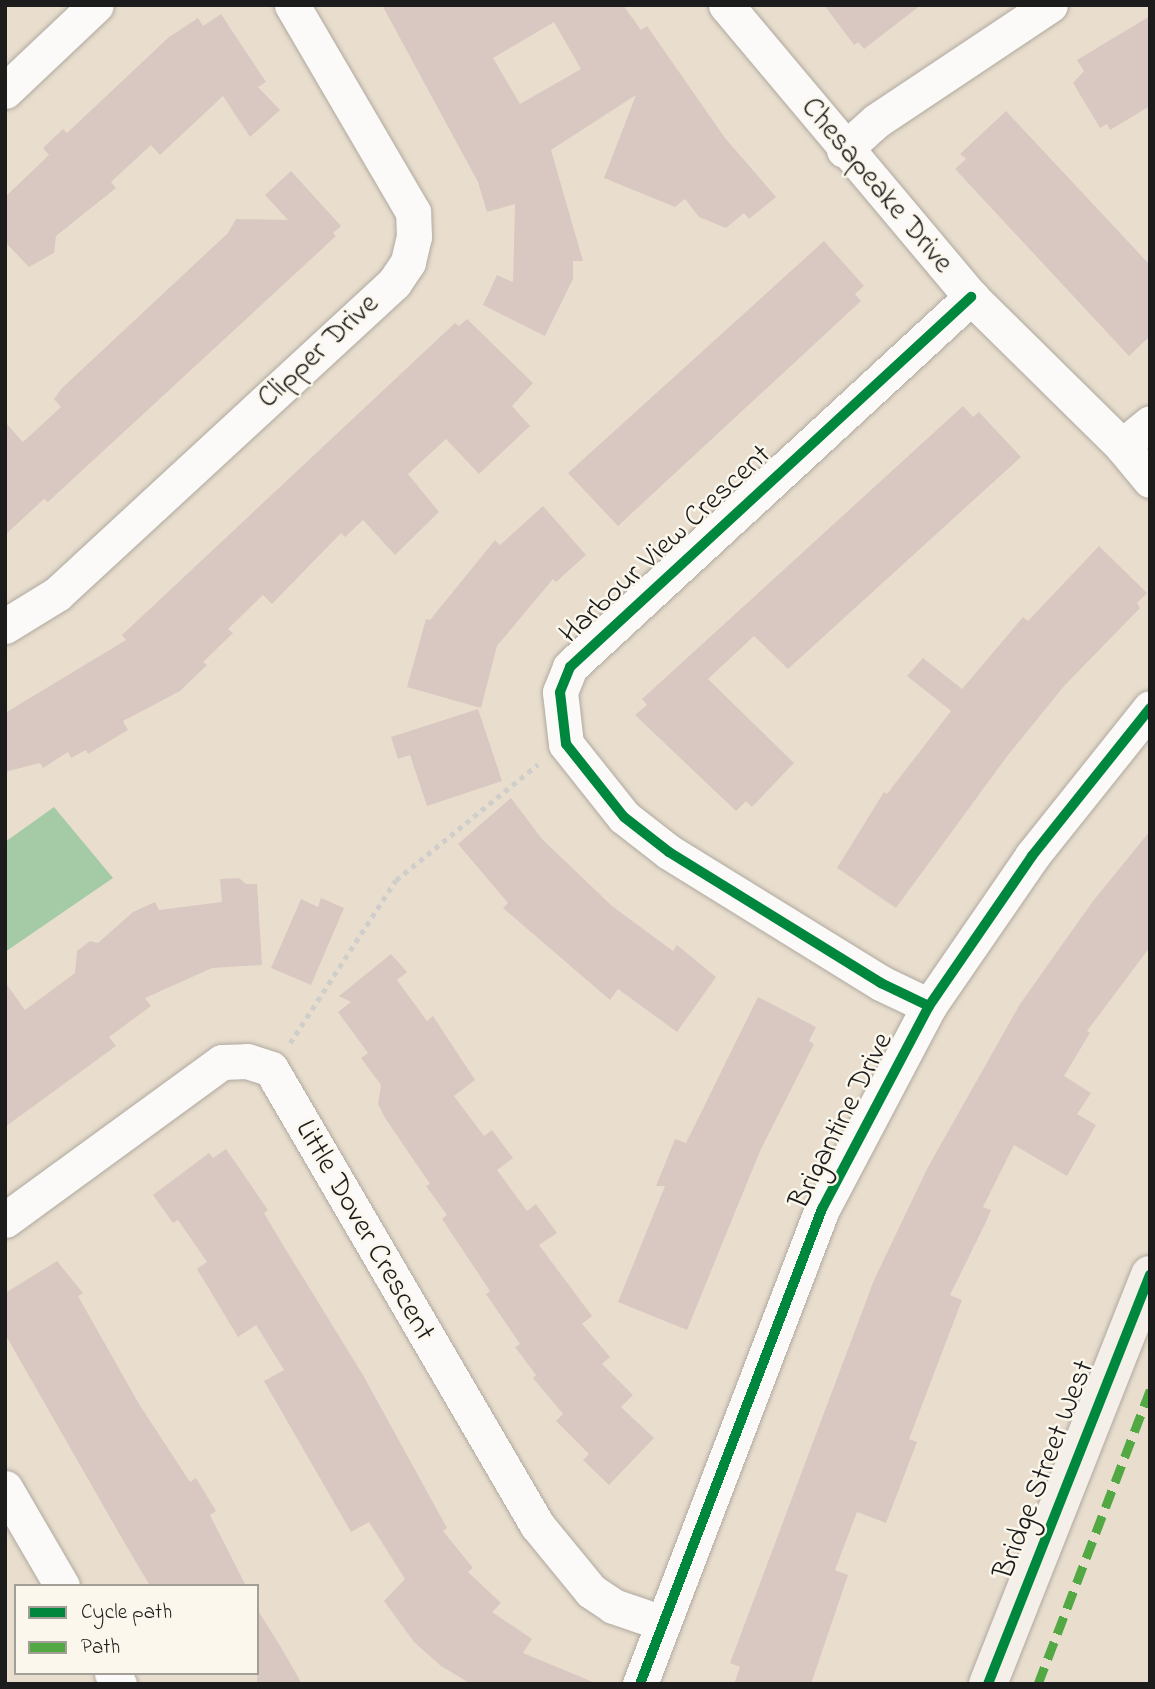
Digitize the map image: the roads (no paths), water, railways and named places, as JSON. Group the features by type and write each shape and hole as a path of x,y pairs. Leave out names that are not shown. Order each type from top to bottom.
{"main road":[{"name":"Bridge Street West","path":"988,1684 1150,1275"}],"street":[{"path":"5,91 96,5"},
{"name":"Clipper Drive","path":"5,626 57,594 394,283 408,262 414,237 413,212 292,5"},
{"name":"Chesapeake Drive","path":"726,5 844,150 971,297 1122,446 1150,480"},
{"path":"844,150 884,115 1050,5"},
{"name":"Harbour View Crescent","path":"929,1006 881,984 669,852 624,817 566,744 560,692 570,667 971,297"},
{"path":"1122,446 1150,424"},
{"name":"Brigantine Drive","path":"640,1684 822,1209 929,1006 1032,856 1150,708"},
{"name":"Little Dover Crescent","path":"5,1220 222,1062 247,1061 271,1069 537,1525 591,1591 613,1606 663,1623"},
{"path":"5,1489 61,1584"}]}
